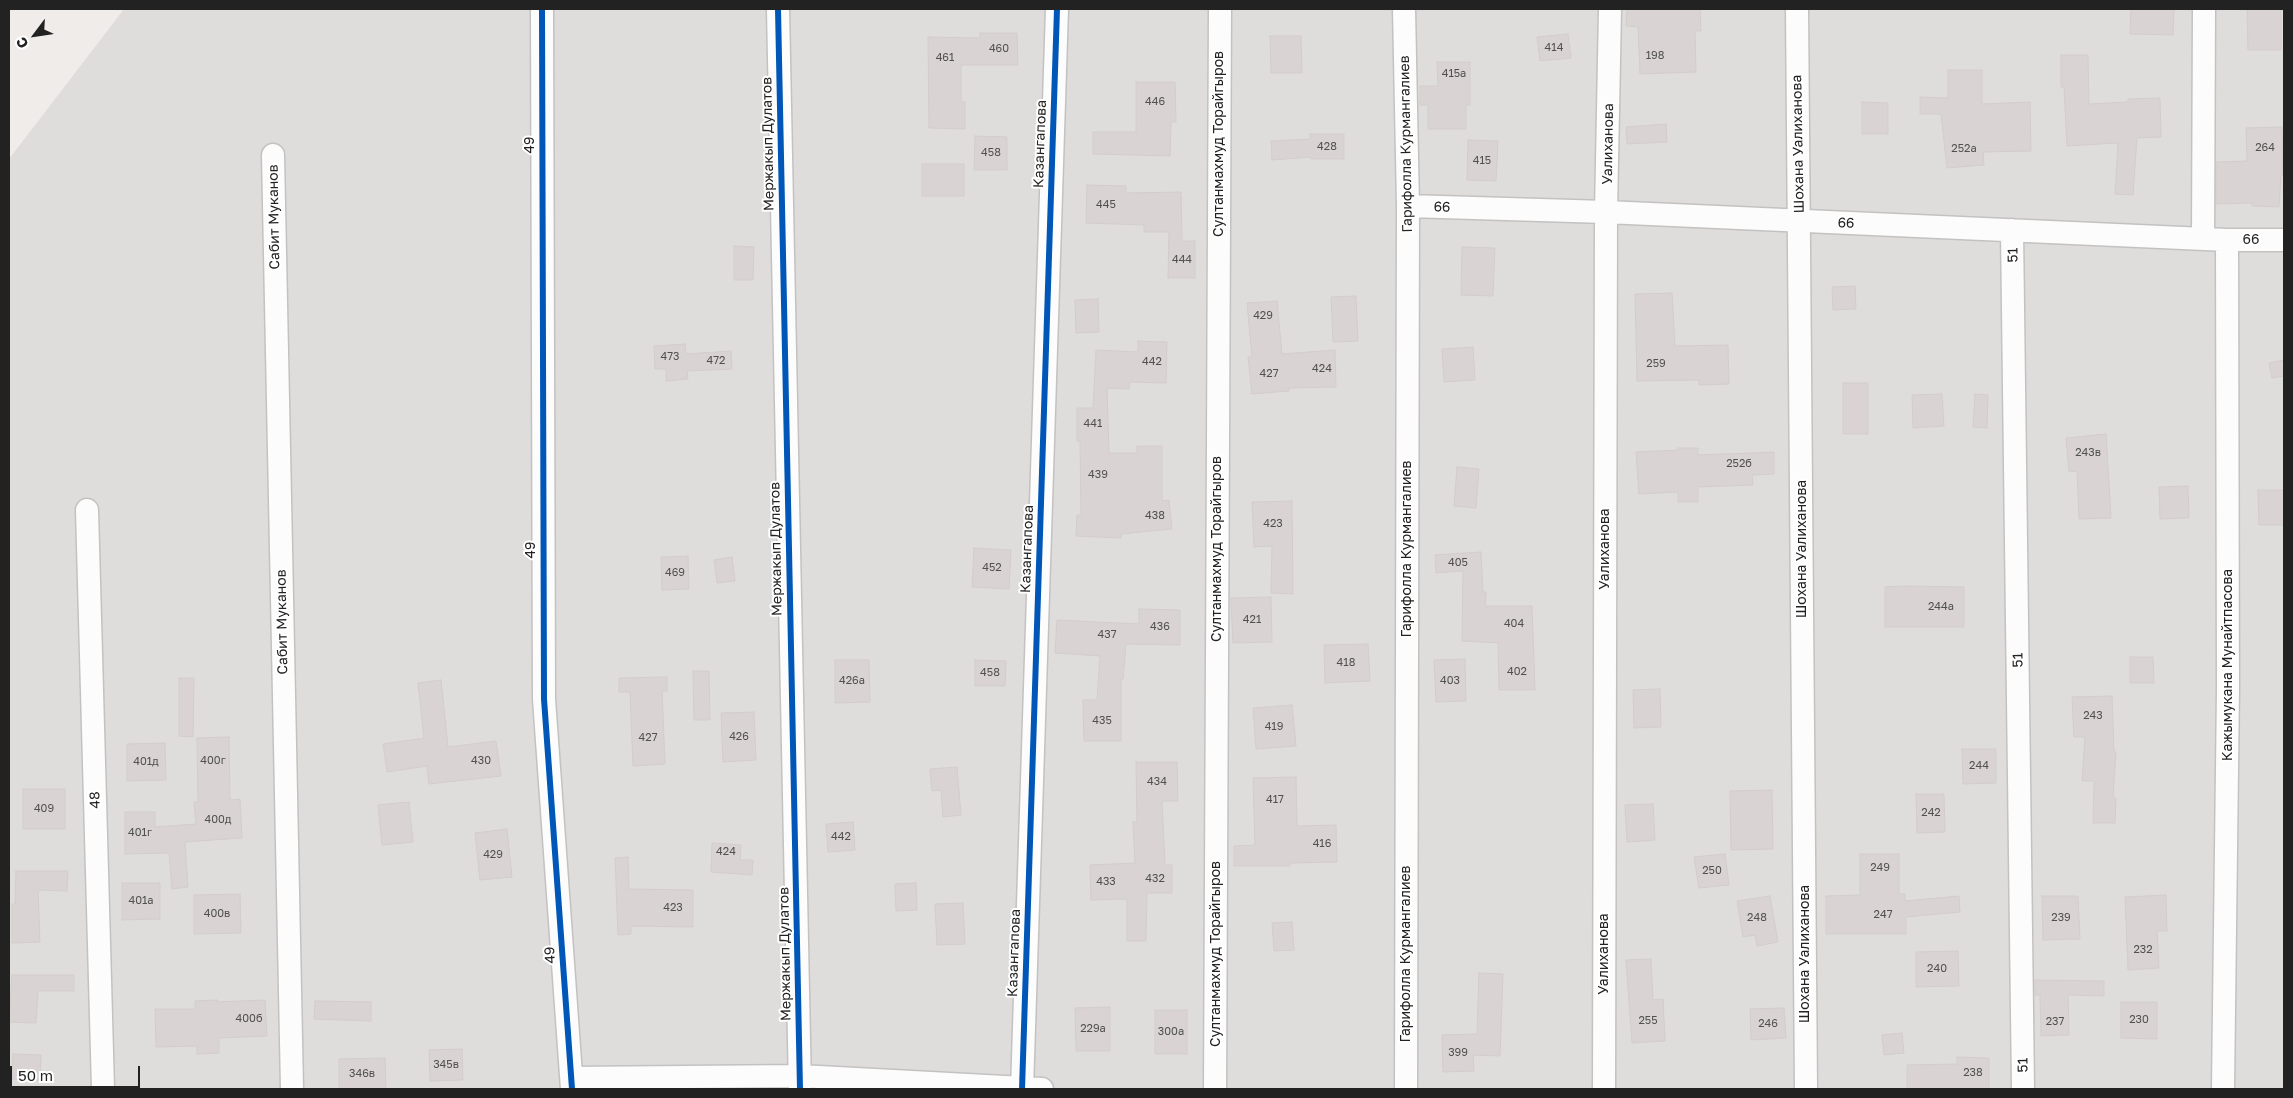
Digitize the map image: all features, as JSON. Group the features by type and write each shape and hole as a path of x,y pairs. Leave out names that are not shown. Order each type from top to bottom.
{"street":[{"name":"49","path":"542,9 544,699 572,1084"},
{"name":"Мержакып Дулатов","path":"778,9 800,1083"},
{"name":"Казангапова","path":"1022,1089 1057,9"},
{"name":"Султанмахмуд Торайгыров","path":"1215,1089 1220,9"},
{"name":"Гарифолла Курмангалиев","path":"1404,9 1408,206 1406,1089"},
{"name":"Уалиханова","path":"1604,1089 1606,212 1610,9"},
{"name":"Шохана Уалиханова","path":"1796,9 1800,222 1806,1089"},
{"path":"2203,239 2204,9"},
{"name":"Сабит Муканов","path":"273,154 292,1089"},
{"name":"66","path":"1408,206 1606,212 2227,240 2284,240"},
{"name":"51","path":"2012,230 2023,1089"},
{"name":"Кажымукана Мунайтпасова","path":"2223,1089 2228,689 2227,240"},
{"name":"48","path":"87,510 103,1089"},
{"path":"572,1084 800,1083 1042,1089"}],"shaded area":[{"path":"124,9 2284,9 2284,1089 9,1089 9,159"}],"building":[{"path":"1627,9 1700,9 1701,31 1695,31 1696,72 1640,74 1638,27 1626,26"},
{"path":"2131,9 2174,9 2173,35 2130,34"},
{"path":"2247,9 2281,9 2281,50 2248,50"},
{"path":"980,33 1017,33 1018,65 961,65 961,102 965,102 965,129 929,128 928,37 980,38"},
{"path":"1568,34 1571,58 1540,61 1537,37"},
{"path":"1270,36 1301,36 1302,73 1271,73"},
{"path":"2061,55 2088,55 2089,104 2128,102 2128,99 2160,98 2161,137 2137,138 2133,195 2115,194 2118,143 2067,146 2064,87 2061,87"},
{"path":"1437,62 1470,62 1470,105 1466,105 1466,129 1428,129 1428,105 1420,105 1420,86 1438,86"},
{"path":"1948,70 1982,70 1982,104 2030,102 2031,151 1983,152 1984,165 1947,168 1941,114 1920,114 1920,97 1948,98"},
{"path":"1136,82 1175,82 1176,122 1171,122 1170,156 1093,154 1093,132 1136,132"},
{"path":"1862,102 1888,103 1888,134 1862,134"},
{"path":"1666,124 1667,142 1627,144 1626,127"},
{"path":"2282,127 2283,175 2281,175 2279,207 2252,206 2252,203 2216,204 2216,162 2247,161 2246,128"},
{"path":"1310,134 1344,134 1344,159 1311,159 1311,157 1272,160 1271,141 1310,139"},
{"path":"975,136 1007,137 1007,170 974,170"},
{"path":"1468,140 1498,141 1496,181 1467,180"},
{"path":"922,164 964,164 964,196 922,196"},
{"path":"1087,185 1126,186 1126,193 1181,192 1182,241 1195,241 1195,278 1168,278 1169,232 1144,232 1144,225 1086,223"},
{"path":"734,246 754,247 753,280 734,280"},
{"path":"1462,247 1495,248 1493,296 1461,295"},
{"path":"1855,286 1856,309 1833,310 1832,287"},
{"path":"1672,293 1675,346 1728,345 1729,384 1699,385 1699,380 1637,381 1635,294"},
{"path":"1356,296 1358,341 1333,342 1331,297"},
{"path":"1098,299 1099,332 1076,333 1075,300"},
{"path":"1277,301 1282,354 1335,350 1336,387 1289,388 1289,391 1252,394 1248,357 1252,357 1247,303"},
{"path":"1138,341 1167,342 1166,383 1130,382 1129,389 1107,388 1109,453 1137,453 1137,446 1162,446 1162,501 1169,500 1172,529 1121,534 1121,538 1076,536 1077,515 1081,515 1080,441 1077,441 1077,408 1093,408 1096,350 1138,352"},
{"path":"685,344 686,354 731,351 732,369 687,371 688,379 666,381 666,369 655,369 654,346"},
{"path":"1473,347 1475,380 1444,382 1442,349"},
{"path":"2284,360 2284,376 2272,378 2269,363"},
{"path":"1843,383 1868,383 1868,434 1843,434"},
{"path":"1942,394 1944,426 1913,428 1912,395"},
{"path":"1975,394 1988,395 1987,428 1973,427"},
{"path":"2106,434 2111,518 2079,519 2077,471 2069,472 2066,438"},
{"path":"1678,448 1698,448 1698,455 1774,452 1774,474 1752,475 1753,485 1698,487 1698,502 1678,502 1678,492 1639,494 1636,452 1678,450"},
{"path":"1457,467 1479,469 1476,508 1454,506"},
{"path":"2188,486 2189,518 2160,519 2159,487"},
{"path":"2258,490 2284,490 2284,525 2259,525"},
{"path":"1292,501 1293,594 1271,593 1272,546 1254,547 1252,502"},
{"path":"974,548 1011,550 1009,589 972,587"},
{"path":"1481,552 1483,592 1486,592 1485,606 1532,606 1535,690 1499,690 1498,643 1462,641 1463,571 1436,573 1435,555"},
{"path":"688,556 689,589 662,590 661,557"},
{"path":"732,557 735,581 717,583 714,560"},
{"path":"1885,587 1964,587 1964,627 1885,627"},
{"path":"1271,597 1272,642 1233,643 1231,598"},
{"path":"1139,609 1180,610 1180,645 1126,644 1123,679 1121,679 1121,741 1084,741 1083,700 1097,700 1100,656 1055,653 1057,620 1139,624"},
{"path":"1368,644 1370,681 1325,683 1324,645"},
{"path":"2130,657 2153,657 2154,683 2130,683"},
{"path":"1465,659 1466,701 1436,702 1434,660"},
{"path":"835,660 869,660 870,702 835,703"},
{"path":"975,660 1006,661 1005,686 975,686"},
{"path":"693,671 709,671 710,720 694,720"},
{"path":"667,677 667,691 662,691 665,764 633,766 630,692 619,692 619,678"},
{"path":"179,678 194,678 193,737 179,736"},
{"path":"441,680 448,747 496,741 501,776 429,784 427,766 387,772 383,744 424,738 418,683"},
{"path":"1660,689 1661,727 1634,728 1633,690"},
{"path":"2112,696 2114,752 2116,752 2113,798 2116,798 2115,823 2093,823 2094,781 2082,781 2085,737 2074,737 2072,697"},
{"path":"1292,705 1296,746 1256,749 1253,708"},
{"path":"754,712 756,760 723,762 721,713"},
{"path":"229,737 230,800 240,799 242,838 185,842 188,887 172,889 169,853 125,854 125,812 155,812 155,827 196,824 194,802 198,802 197,738"},
{"path":"165,743 166,780 127,781 127,744"},
{"path":"1962,749 1996,749 1996,783 1963,784"},
{"path":"1136,762 1177,762 1178,801 1162,801 1165,865 1172,865 1172,893 1147,893 1146,941 1127,941 1127,899 1091,900 1090,865 1135,863 1133,822 1137,822"},
{"path":"957,767 961,815 943,817 941,790 932,791 930,769"},
{"path":"1296,777 1297,826 1336,825 1337,862 1290,863 1290,866 1234,866 1234,846 1255,845 1253,778"},
{"path":"23,789 65,789 65,829 23,829"},
{"path":"1772,790 1773,849 1731,850 1730,791"},
{"path":"1916,794 1944,794 1945,832 1917,833"},
{"path":"409,802 413,842 382,845 378,805"},
{"path":"1653,804 1655,840 1627,842 1625,805"},
{"path":"853,822 855,850 828,852 826,824"},
{"path":"507,829 512,877 480,880 475,833"},
{"path":"712,843 741,845 740,860 753,860 752,875 711,872"},
{"path":"1725,854 1729,885 1699,888 1694,857"},
{"path":"1860,854 1899,854 1899,894 1905,894 1905,901 1959,896 1960,912 1906,917 1906,934 1826,934 1826,896 1860,895"},
{"path":"628,857 629,889 693,890 693,927 631,926 631,934 618,935 615,858"},
{"path":"16,871 68,871 67,891 38,890 40,942 12,943 12,904 15,904"},
{"path":"122,883 160,883 160,919 122,920"},
{"path":"916,883 917,910 896,911 895,884"},
{"path":"240,894 241,933 194,934 194,895"},
{"path":"2166,895 2167,931 2157,931 2159,968 2128,970 2125,897"},
{"path":"1770,896 1778,942 1757,946 1755,935 1743,937 1737,901"},
{"path":"2042,896 2078,896 2080,939 2043,940"},
{"path":"963,903 965,944 937,945 935,904"},
{"path":"1292,922 1294,950 1274,951 1272,923"},
{"path":"1958,951 1959,986 1916,987 1916,952"},
{"path":"1651,959 1653,1000 1663,999 1665,1041 1632,1043 1626,960"},
{"path":"1479,973 1503,974 1500,1056 1473,1055 1474,1071 1443,1072 1442,1035 1477,1034"},
{"path":"12,975 74,975 74,991 38,991 36,1023 9,1022"},
{"path":"2035,980 2104,981 2104,996 2068,995 2069,1035 2041,1036 2040,995 2035,995"},
{"path":"217,1000 217,1002 265,1000 267,1036 219,1038 219,1053 197,1054 197,1046 156,1047 155,1009 195,1009 195,1001"},
{"path":"315,1001 371,1002 371,1021 314,1019"},
{"path":"2121,1002 2157,1002 2157,1039 2121,1038"},
{"path":"1110,1007 1110,1051 1076,1051 1075,1008"},
{"path":"1784,1008 1786,1038 1751,1040 1750,1009"},
{"path":"1155,1010 1187,1010 1187,1054 1155,1054"},
{"path":"1902,1033 1904,1053 1884,1055 1882,1035"},
{"path":"462,1049 463,1080 430,1081 429,1050"},
{"path":"13,1054 41,1055 40,1080 12,1079"},
{"path":"1957,1057 1989,1058 1989,1089 1907,1089 1907,1065 1957,1064"},
{"path":"385,1058 386,1089 339,1089 339,1059"}],"cycle path":[{"path":"542,9 544,699 572,1089"},
{"path":"778,9 800,1089"},
{"path":"1022,1089 1057,9"}]}
